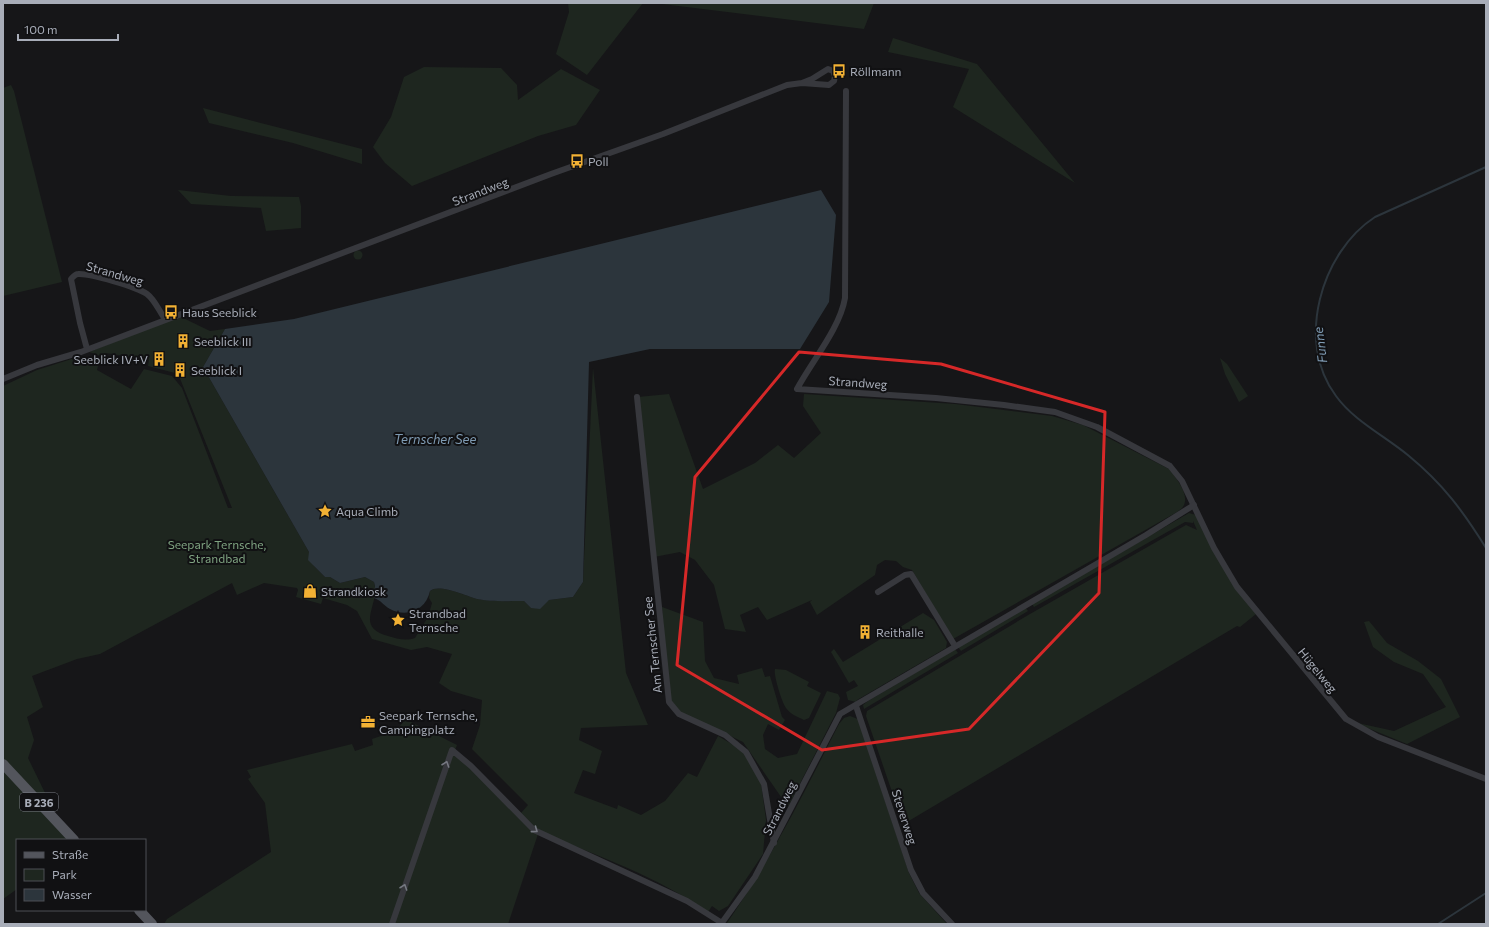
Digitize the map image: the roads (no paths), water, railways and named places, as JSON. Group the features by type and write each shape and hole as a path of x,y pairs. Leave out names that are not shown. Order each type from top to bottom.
{"main road":[{"name":"B 236","path":"3,764 73,839"},
{"path":"140,911 152,924"}],"street":[{"name":"Strandweg","path":"3,379 37,365 87,349 663,134 787,85 812,79 828,69 833,71 835,76 830,85 802,82"},
{"name":"Strandweg","path":"392,924 452,750 471,766 534,830 687,901 721,923 755,877 840,714 1146,535 1194,505 1182,481 1170,466 1097,427 1055,412 936,398 797,389 839,318 845,298 846,90"},
{"name":"Strandweg","path":"87,349 71,279 78,274 137,288 153,300 165,319"},
{"name":"Am Ternscher See","path":"637,397 669,702 679,714 725,735 746,752 764,784 774,843"},
{"name":"Hügelweg","path":"1194,505 1214,548 1238,588 1346,720 1378,737 1486,779"},
{"path":"878,592 905,575 911,574 955,646"},
{"name":"Steverweg","path":"856,706 911,870 923,893 952,924"}],"water":[{"name":"Ternscher See","path":"821,190 836,215 829,302 800,349 650,349 589,362 583,582 573,597 549,600 540,609 531,608 524,601 482,600 439,588 430,591 428,598 415,610 403,613 396,612 374,598 374,582 365,577 340,583 330,577 325,577 308,560 309,552 203,367 225,329 294,319"}],"waterway":[{"name":"Funne","path":"1486,167 1375,217 1356,233 1340,252 1328,275 1320,299 1316,325 1317,350 1324,374 1336,396 1343,405 1361,421 1409,456 1432,477 1452,499 1486,548"},
{"name":"Funne","path":"1438,924 1486,893"}],"place":[{"name":"Röllmann","path":"839,71"},
{"name":"Poll","path":"577,161"},
{"name":"Haus Seeblick","path":"171,312"},
{"name":"Seeblick III","path":"183,341"},
{"name":"Seeblick IV+V","path":"159,359"},
{"name":"Seeblick I","path":"180,370"},
{"name":"Aqua Climb","path":"325,511"},
{"name":"Strandkiosk","path":"310,591"},
{"name":"Strandbad Ternsche","path":"398,620"},
{"name":"Reithalle","path":"865,632"},
{"name":"Seepark Ternsche, Campingplatz","path":"368,722"}],"park label":[{"name":"Seepark Ternsche, Strandbad","path":"217,551"}]}
